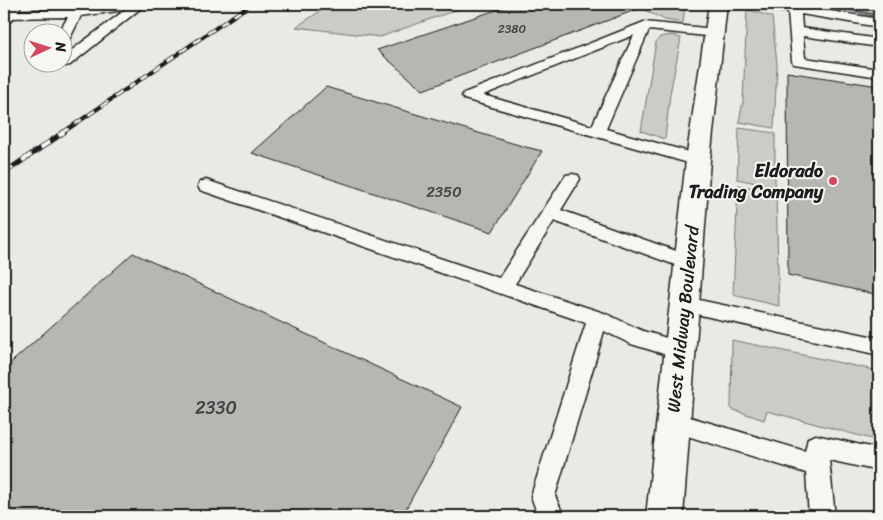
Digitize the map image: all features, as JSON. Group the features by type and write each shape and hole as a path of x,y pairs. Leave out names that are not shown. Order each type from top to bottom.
{"street":[{"name":"West Midway Boulevard","path":"664,516 698,160 718,4"}],"lane":[{"path":"7,12 61,9 76,13 140,4"},
{"path":"72,57 140,4"},
{"path":"760,4 879,23"},
{"path":"794,9 798,61 879,73"},
{"path":"71,22 76,13"},
{"path":"698,160 469,96 644,26 715,33"},
{"path":"598,132 644,26"},
{"path":"796,31 879,43"},
{"path":"503,288 572,179"},
{"path":"206,186 596,319 638,338 680,350"},
{"path":"550,213 689,263"},
{"path":"685,305 879,347"},
{"path":"552,516 543,496 596,319"},
{"path":"673,422 818,466"},
{"path":"822,516 816,446 879,460"}],"shaded area":[{"path":"331,4 473,4 380,37 296,27"},
{"path":"632,4 685,4 683,23 665,20"},
{"path":"747,9 772,17 777,64 774,128 739,122 743,101"},
{"path":"672,35 681,38 670,94 665,139 641,131 656,42 660,37"},
{"path":"739,128 775,133 775,187 737,179"},
{"path":"738,185 776,192 779,306 733,295"},
{"path":"732,340 879,371 879,441 767,411 764,420 731,409"}],"building":[{"path":"514,4 646,4 646,6 423,90 377,50"},
{"name":"Eldorado Trading Company","path":"787,72 879,86 879,295 788,275"},
{"path":"326,87 542,151 492,232 252,153"},
{"path":"133,253 462,407 402,516 4,516 4,369"}],"waterway":[{"path":"384,4 380,7 393,4"},
{"path":"821,4 879,16"}],"railway":[{"path":"62,133 251,4"},
{"path":"4,173 64,132"}],"place":[{"name":"Eldorado Trading Company","path":"833,181"}]}
